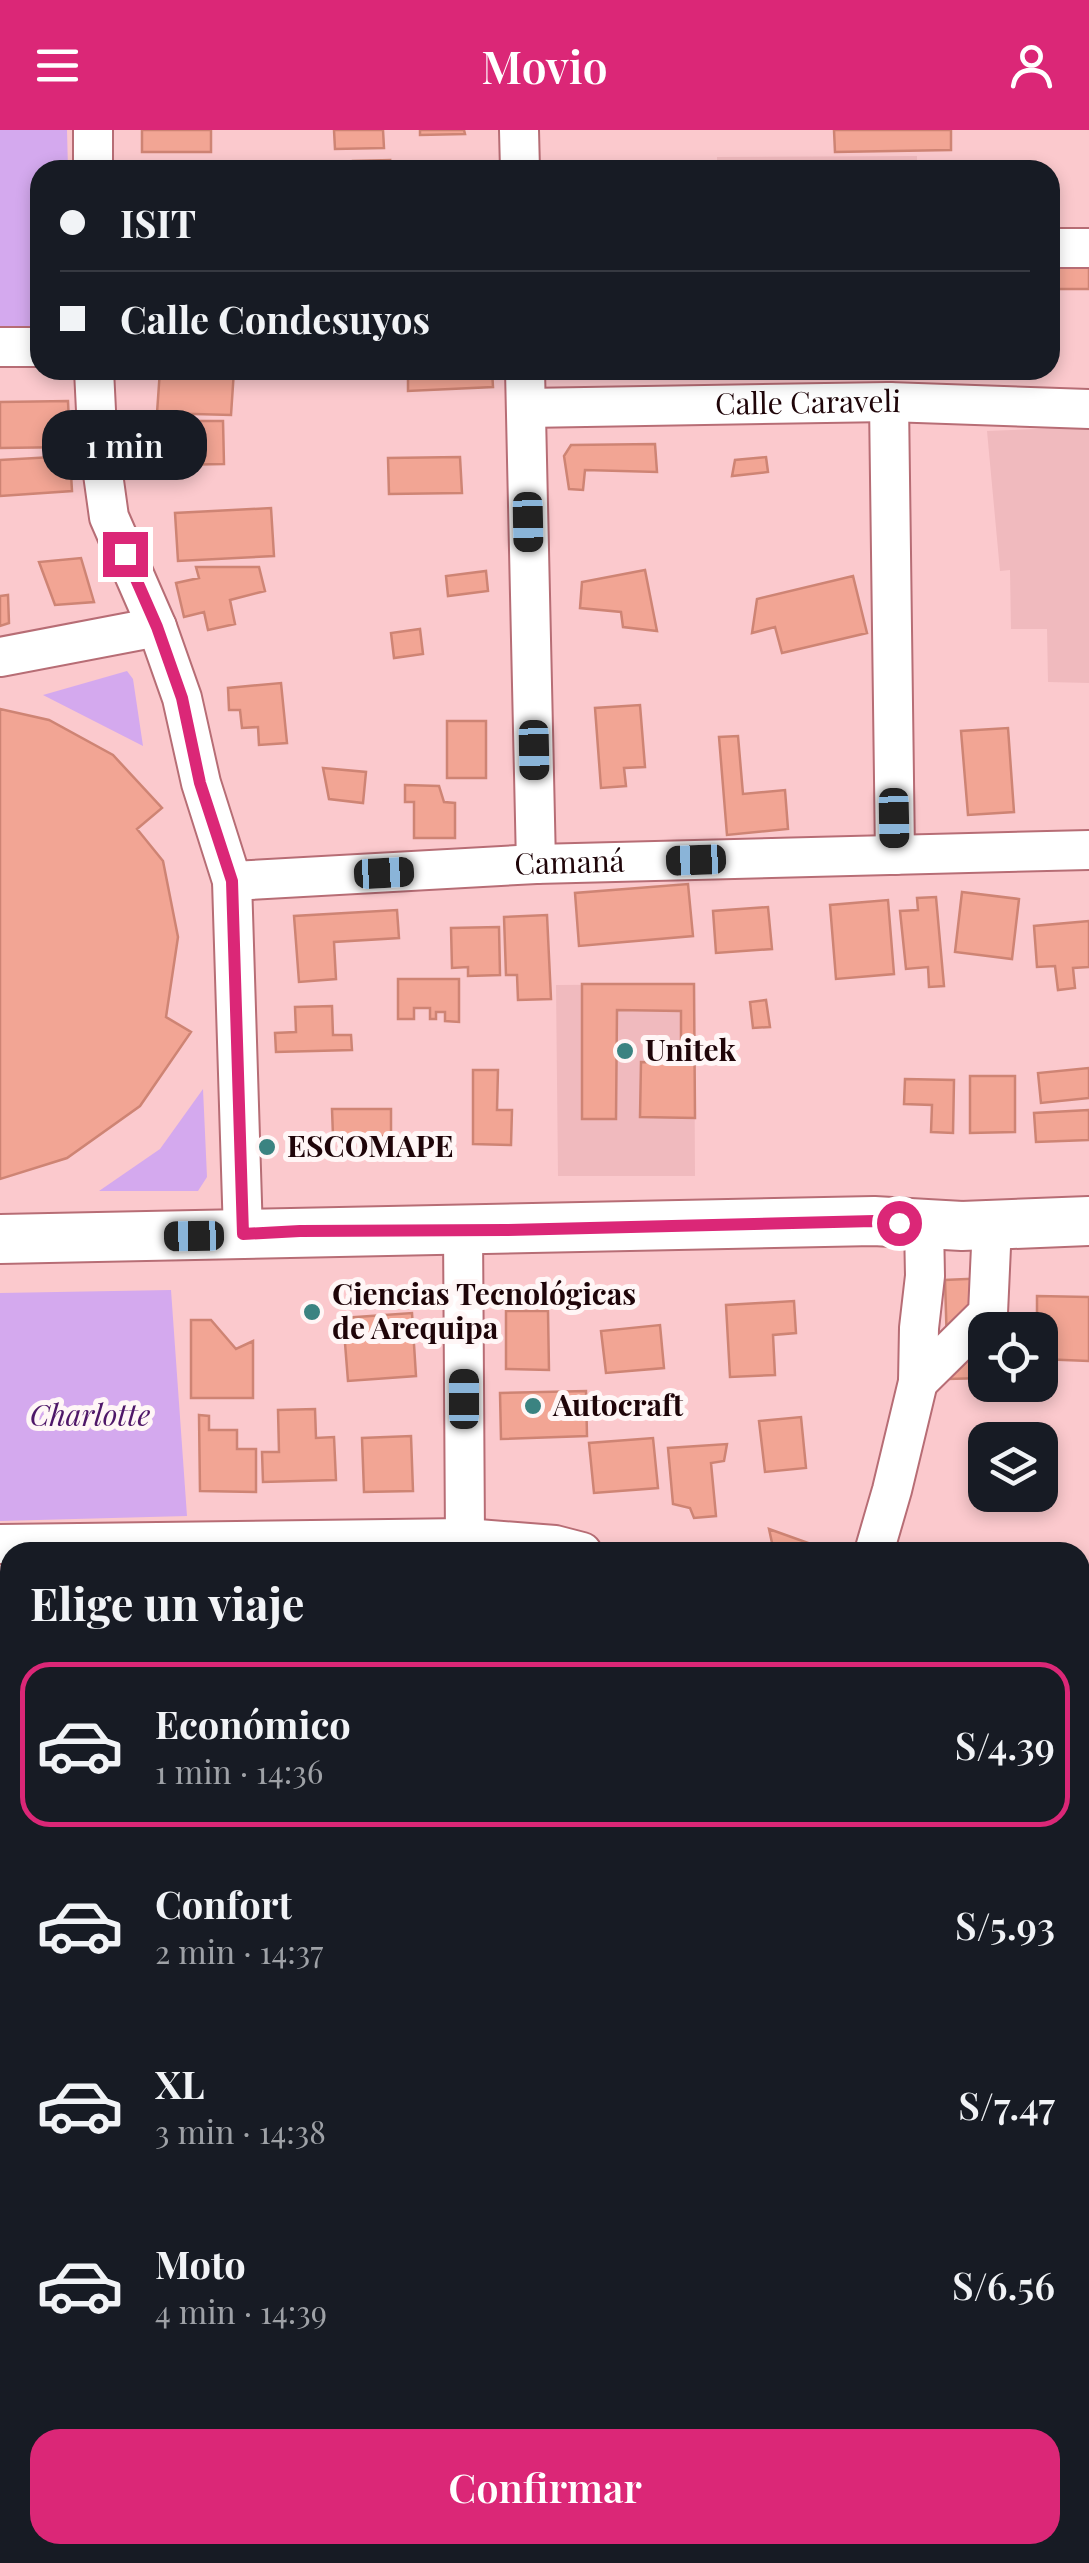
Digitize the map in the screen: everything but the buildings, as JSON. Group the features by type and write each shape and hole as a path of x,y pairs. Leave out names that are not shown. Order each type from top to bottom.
{"main road":[{"path":"0,1239 874,1221 1089,1221"}],"street":[{"path":"93,130 93,160"},
{"path":"519,130 520,160"},
{"path":"1060,248 1089,248"},
{"path":"0,348 30,347"},
{"path":"94,380 97,430 110,517 157,627 182,698 200,783 232,881 243,1234"},
{"path":"525,380 536,864"},
{"path":"889,402 895,855"},
{"name":"Calle Caraveli","path":"526,408 889,402 1089,408"},
{"path":"0,657 157,627"},
{"name":"Camaná","path":"232,881 536,864 1089,850"},
{"path":"877,1542 918,1382 924,1224"},
{"path":"918,1382 988,1312 992,1224"},
{"path":"463,1229 465,1538"},
{"path":"925,1276 946,1285 988,1285"},
{"path":"155,1542 465,1538 516,1542"}],"shaded area":[{"path":"917,156 917,160 717,160"},
{"path":"1089,427 1089,683 1048,682 1047,629 1011,629 1010,570 1000,571 987,431"},
{"name":"Unitek","path":"694,984 695,1176 558,1176 556,985"}],"green space":[{"path":"0,130 67,130 68,160 30,160 30,329 0,330"},
{"path":"127,671 133,679 143,746 43,695"},
{"path":"203,1089 207,1177 198,1191 99,1191 160,1149"},
{"name":"Charlotte","path":"171,1290 187,1516 0,1521 0,1293"}],"place":[{"name":"Unitek","path":"625,1051"},
{"name":"ESCOMAPE","path":"267,1147"},
{"name":"Ciencias Tecnológicas de Arequipa","path":"312,1312"},
{"name":"Autocraft","path":"533,1406"}],"route":[{"path":"125,554 182,698 200,783 232,881 243,1234 899,1223"}]}
